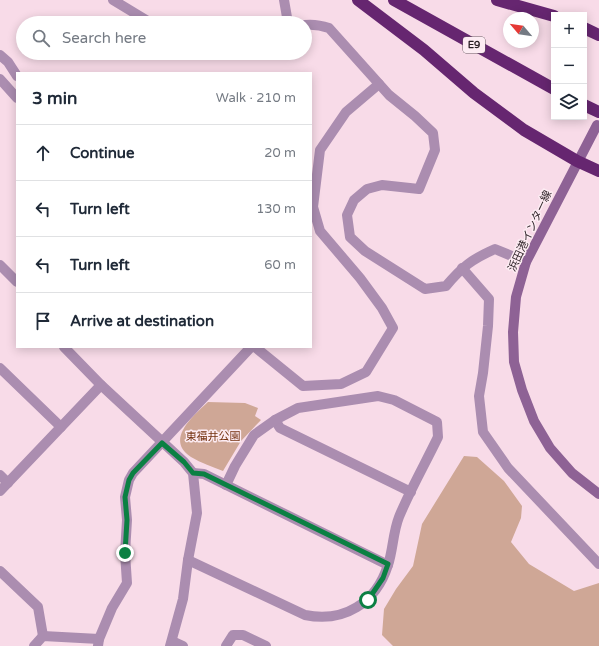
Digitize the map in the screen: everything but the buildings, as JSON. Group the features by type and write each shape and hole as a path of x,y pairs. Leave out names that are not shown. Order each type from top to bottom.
{"highway":[{"path":"358,0 424,50 480,98 524,130 577,162 599,171"},
{"name":"E9","path":"394,0 551,87"},
{"path":"497,0 551,15"},
{"path":"587,29 599,35"},
{"path":"587,106 599,112"}],"main road":[{"name":"浜田港インター線","path":"597,125 526,262 516,296 512,332 514,362 522,390 534,421 550,448 572,473 599,494"}],"street":[{"path":"113,0 139,16"},
{"path":"284,0 287,16"},
{"path":"312,24 329,28 389,95 433,133 435,150 419,189 382,185 367,189 354,200 347,215 350,237 364,251 425,289 446,286 462,268 478,256 495,249 526,262"},
{"path":"0,55 8,62 16,74"},
{"path":"0,79 16,97"},
{"path":"320,230 313,207 320,150 346,112 379,84"},
{"path":"256,348 303,386 341,384 366,372 393,328 382,308 360,278 320,230 312,225"},
{"path":"0,265 16,281"},
{"path":"462,268 489,299 488,326 479,396 483,432 508,468 599,564"},
{"path":"65,348 101,385 184,462 193,473 197,513 188,560 183,599 171,643 183,646"},
{"path":"43,636 98,642 112,608 127,583 125,553 127,520 125,497 129,480 133,473 250,348"},
{"path":"0,368 61,427"},
{"path":"0,491 101,385"},
{"path":"188,560 305,614 325,617 336,616 358,607 368,600 383,578 388,564 398,519 438,437 437,422 394,400 378,396 298,408 275,420 254,435 234,466 226,485"},
{"path":"275,420 280,428 411,492"},
{"path":"193,473 204,474 388,564"},
{"path":"0,475 8,483"},
{"path":"0,570 38,607 43,636"},
{"path":"226,646 233,635 240,634 266,646"},
{"path":"34,646 43,636"}],"green space":[{"name":"東福井公園","path":"208,402 245,403 258,408 255,416 261,420 241,441 223,471 191,457 183,450 180,443 184,428"},
{"path":"464,456 477,457 504,481 522,506 521,518 511,542 529,564 574,591 599,583 599,646 393,646 382,635 384,609 396,589 413,566 422,524"}],"route":[{"path":"125,553 127,520 125,497 129,480 133,473 162,443 184,462 193,473 204,474 388,564 377,589 368,600"}]}
